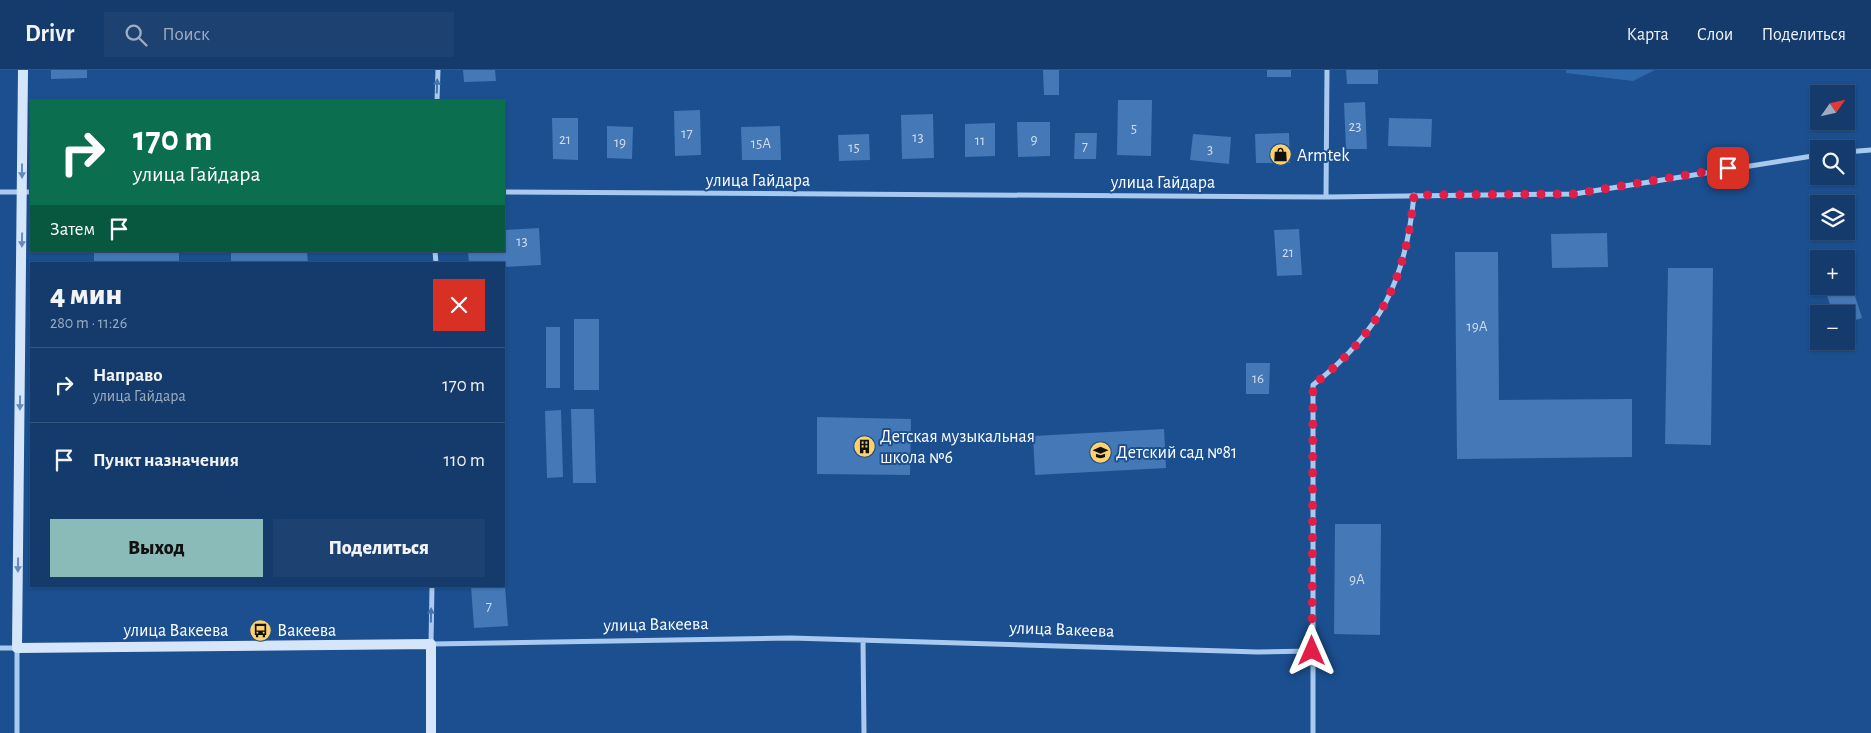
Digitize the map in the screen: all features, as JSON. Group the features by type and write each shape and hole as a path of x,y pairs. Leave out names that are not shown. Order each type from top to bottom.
{"street":[{"path":"17,733 17,648 27,192 23,70"},
{"path":"437,100 438,70"},
{"path":"1326,197 1327,70"},
{"path":"1855,151 1871,150"},
{"name":"улица Гайдара","path":"505,192 1326,197 1574,194 1810,157"},
{"path":"0,192 27,192"},
{"path":"1312,733 1313,385 1337,366 1389,299 1411,231 1414,195"},
{"path":"431,733 430,644 432,587"},
{"name":"улица Вакеева","path":"0,648 791,638 1258,652 1312,651"},
{"path":"863,640 864,733"}],"shaded area":[{"path":"1566,70 1655,70 1633,81 1566,73"}],"building":[{"path":"51,70 87,70 87,78 51,79"},
{"path":"463,70 495,70 496,81 464,82"},
{"path":"1043,70 1059,70 1059,95 1044,95"},
{"path":"1267,70 1291,70 1291,77 1267,77"},
{"path":"1346,70 1378,70 1378,84 1347,84"},
{"path":"1118,100 1152,100 1151,156 1117,155"},
{"path":"1365,102 1367,149 1346,149 1344,103"},
{"path":"700,110 701,155 675,156 674,111"},
{"path":"933,114 934,158 902,159 901,115"},
{"path":"552,118 578,118 578,160 553,159"},
{"path":"1389,118 1432,119 1431,147 1388,146"},
{"path":"1017,122 1050,122 1050,156 1018,157"},
{"path":"995,123 995,156 965,157 965,124"},
{"path":"607,126 633,127 632,159 607,158"},
{"path":"780,126 781,160 742,160 741,127"},
{"path":"1075,133 1097,133 1096,159 1074,159"},
{"path":"1289,133 1290,163 1256,163 1255,134"},
{"path":"869,134 870,160 839,161 838,135"},
{"path":"1193,134 1231,137 1229,164 1190,160"},
{"path":"539,228 541,265 505,267 505,262 469,262 468,252 505,252 505,230"},
{"path":"1299,229 1302,275 1277,276 1274,230"},
{"path":"1607,233 1608,267 1552,268 1551,234"},
{"path":"94,252 179,253 179,262 94,262"},
{"path":"231,252 307,252 308,262 231,262"},
{"path":"1455,252 1498,252 1499,400 1632,399 1632,457 1457,459"},
{"path":"1668,268 1713,268 1711,445 1665,444"},
{"path":"1827,295 1855,295 1862,318 1855,320 1855,305 1830,305"},
{"path":"574,319 599,319 599,390 574,390"},
{"path":"546,327 560,327 560,388 546,388"},
{"path":"1246,363 1270,363 1269,394 1246,394"},
{"path":"571,409 594,409 596,483 573,483"},
{"path":"561,410 563,477 547,478 545,411"},
{"name":"Детская музыкальная школа №6","path":"817,417 911,419 910,475 817,474"},
{"name":"Детский сад №81","path":"1164,429 1166,468 1035,475 1033,436"},
{"path":"1335,524 1381,524 1380,635 1334,634"},
{"path":"505,586 508,626 474,628 471,587"}],"place":[{"name":"Armtek","path":"1281,155"},
{"name":"Детская музыкальная школа №6","path":"864,446"},
{"name":"Детский сад №81","path":"1100,452"},
{"name":"Вакеева","path":"261,630"}],"route":[{"path":"1312,651 1313,385 1337,366 1389,299 1400,271 1411,231 1414,195 1574,194 1728,168"}]}
